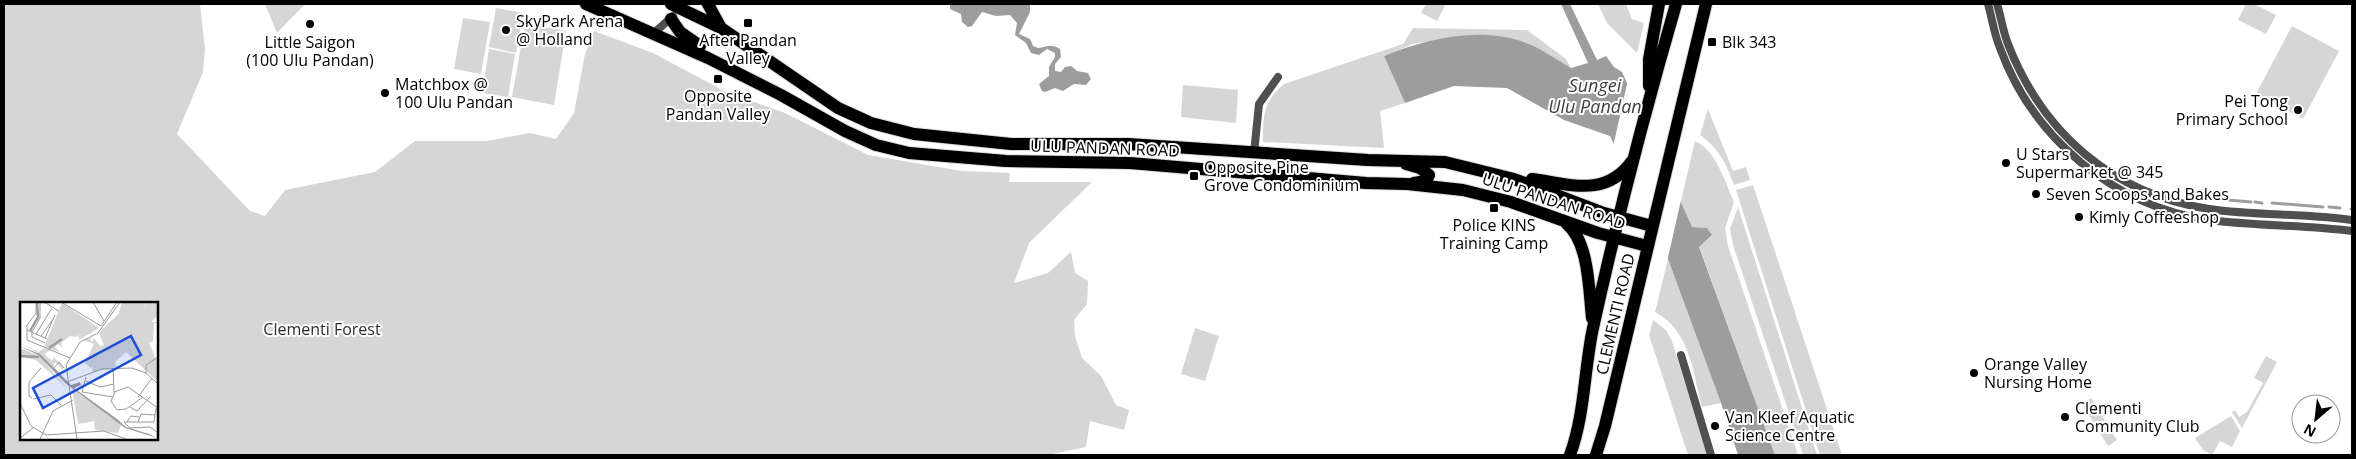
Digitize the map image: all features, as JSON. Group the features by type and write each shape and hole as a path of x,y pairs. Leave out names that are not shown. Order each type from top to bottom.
{"main road":[{"name":"ULU PANDAN ROAD","path":"586,4 654,33 751,79 845,131 876,145 909,153 1006,161 1130,163 1366,183 1407,184 1482,193 1615,238 1647,246"},
{"path":"708,4 721,28"},
{"name":"CLEMENTI ROAD","path":"1649,104 1648,59 1659,4"},
{"name":"CLEMENTI ROAD","path":"1570,455 1581,416 1593,331 1626,193 1676,4"},
{"name":"CLEMENTI ROAD","path":"1596,455 1605,426 1706,4"},
{"name":"ULU PANDAN ROAD","path":"676,5 721,28 838,108 871,123 914,134 1011,144 1128,144 1254,153 1445,162 1514,178 1620,217 1652,226"},
{"path":"671,19 680,32 688,39 741,68 750,74 751,79"},
{"path":"1514,178 1575,187 1602,183 1620,176 1636,155"},
{"path":"1389,160 1420,168 1429,175 1426,181 1407,184"},
{"path":"1563,220 1578,235 1580,242 1588,276 1593,331"}],"street":[{"path":"1988,4 2000,47 2030,107 2069,153 2093,173 2127,195 2167,211 2207,219 2352,231"},
{"path":"1997,4 2007,43 2037,102 2068,140 2098,166 2153,195 2188,205 2240,212 2352,220"},
{"path":"654,33 671,19 676,5"},
{"path":"1254,153 1259,104 1278,77"},
{"path":"1681,355 1711,455"}],"green space":[{"name":"Clementi Forest","path":"4,4 200,4 205,49 203,72 177,134 250,211 265,216 285,190 375,172 415,141 487,141 530,133 556,139 574,113 585,54 594,31 653,53 726,92 785,113 868,155 962,171 1010,173 1009,182 1092,182 1029,243 1014,283 1048,273 1071,252 1075,273 1088,281 1087,304 1074,320 1075,336 1082,358 1101,376 1116,405 1129,410 1124,430 1090,421 1086,447 1048,455 4,455"},
{"path":"265,4 305,4 277,33"},
{"path":"1426,4 1446,4 1437,21 1421,13"},
{"path":"1598,4 1626,4 1632,19 1644,23 1637,53 1607,23"},
{"path":"2246,4 2254,4 2276,15 2266,34 2238,20"},
{"name":"SkyPark Arena @ Holland","path":"496,8 523,13 516,53 489,47"},
{"path":"463,18 490,22 481,74 454,69"},
{"path":"525,24 566,31 554,105 512,97"},
{"path":"2292,26 2339,51 2303,119 2256,94"},
{"path":"1413,28 1527,30 1566,59 1571,68 1525,42 1483,36 1447,38 1413,44 1384,56 1405,103 1380,111 1384,148 1263,142 1263,124 1268,103 1284,84 1403,44"},
{"path":"489,49 515,54 508,97 482,93"},
{"path":"1183,85 1238,90 1236,123 1181,117"},
{"path":"1708,109 1733,171 1746,167 1750,180 1734,185 1721,157 1712,145 1700,135"},
{"path":"1695,141 1702,145 1714,159 1734,202 1725,228 1728,246 1798,455 1775,455 1699,246 1712,236 1707,228 1692,227 1680,205"},
{"path":"1753,185 1842,455 1820,455 1736,190"},
{"path":"1738,207 1817,455 1803,455 1733,245 1730,229"},
{"path":"1668,259 1721,403 1702,407 1683,341 1667,320 1655,312"},
{"path":"1653,320 1666,330 1672,341 1707,455 1688,455 1649,335"},
{"path":"1195,328 1219,336 1205,381 1181,374"},
{"path":"2266,356 2277,362 2242,428 2232,412 2235,410 2239,417 2247,412 2263,383 2254,378"},
{"path":"2091,398 2117,440 2108,446 2082,404"},
{"path":"2231,416 2240,431 2232,447 2220,441 2212,455 2203,450 2195,438"}],"water":[{"path":"950,4 1030,4 1030,12 1019,34 1030,39 1033,46 1038,48 1051,46 1060,49 1061,57 1055,64 1055,71 1061,72 1065,67 1071,66 1077,71 1088,73 1091,79 1086,85 1074,84 1063,91 1055,88 1045,92 1042,91 1039,84 1049,76 1049,67 1055,57 1055,53 1047,49 1039,55 1031,53 1026,43 1015,35 1017,23 1010,15 996,16 982,12 972,26 968,27 962,22 961,14 950,9"},
{"name":"Sungei Ulu Pandan","path":"1561,4 1570,4 1597,60 1606,56 1614,67 1622,72 1692,227 1707,228 1712,235 1699,247 1775,455 1738,455 1668,259 1610,136 1564,120 1507,88 1454,86 1405,103 1384,56 1434,40 1471,35 1489,35 1507,37 1524,42 1542,50 1571,68 1588,63"}],"pier":[{"path":"1627,84 1632,89 1681,200 1667,262 1613,147"}],"waterway":[{"path":"2189,191 2217,199 2251,202"},
{"path":"2255,202 2262,203"},
{"path":"2272,203 2323,207"},
{"path":"2329,207 2340,208"}],"place":[{"name":"After Pandan Valley","path":"748,23"},
{"name":"Little Saigon (100 Ulu Pandan)","path":"310,24"},
{"name":"SkyPark Arena @ Holland","path":"506,30"},
{"name":"Blk 343","path":"1712,42"},
{"name":"Opposite Pandan Valley","path":"718,79"},
{"name":"Matchbox @ 100 Ulu Pandan","path":"385,93"},
{"name":"Pei Tong Primary School","path":"2298,110"},
{"name":"U Stars Supermarket @ 345","path":"2006,163"},
{"name":"Opposite Pine Grove Condominium","path":"1194,176"},
{"name":"Seven Scoops and Bakes","path":"2036,194"},
{"name":"Police KINS Training Camp","path":"1494,208"},
{"name":"Kimly Coffeeshop","path":"2079,217"},
{"name":"Orange Valley Nursing Home","path":"1974,373"},
{"name":"Clementi Community Club","path":"2065,417"},
{"name":"Van Kleef Aquatic Science Centre","path":"1715,426"}]}
